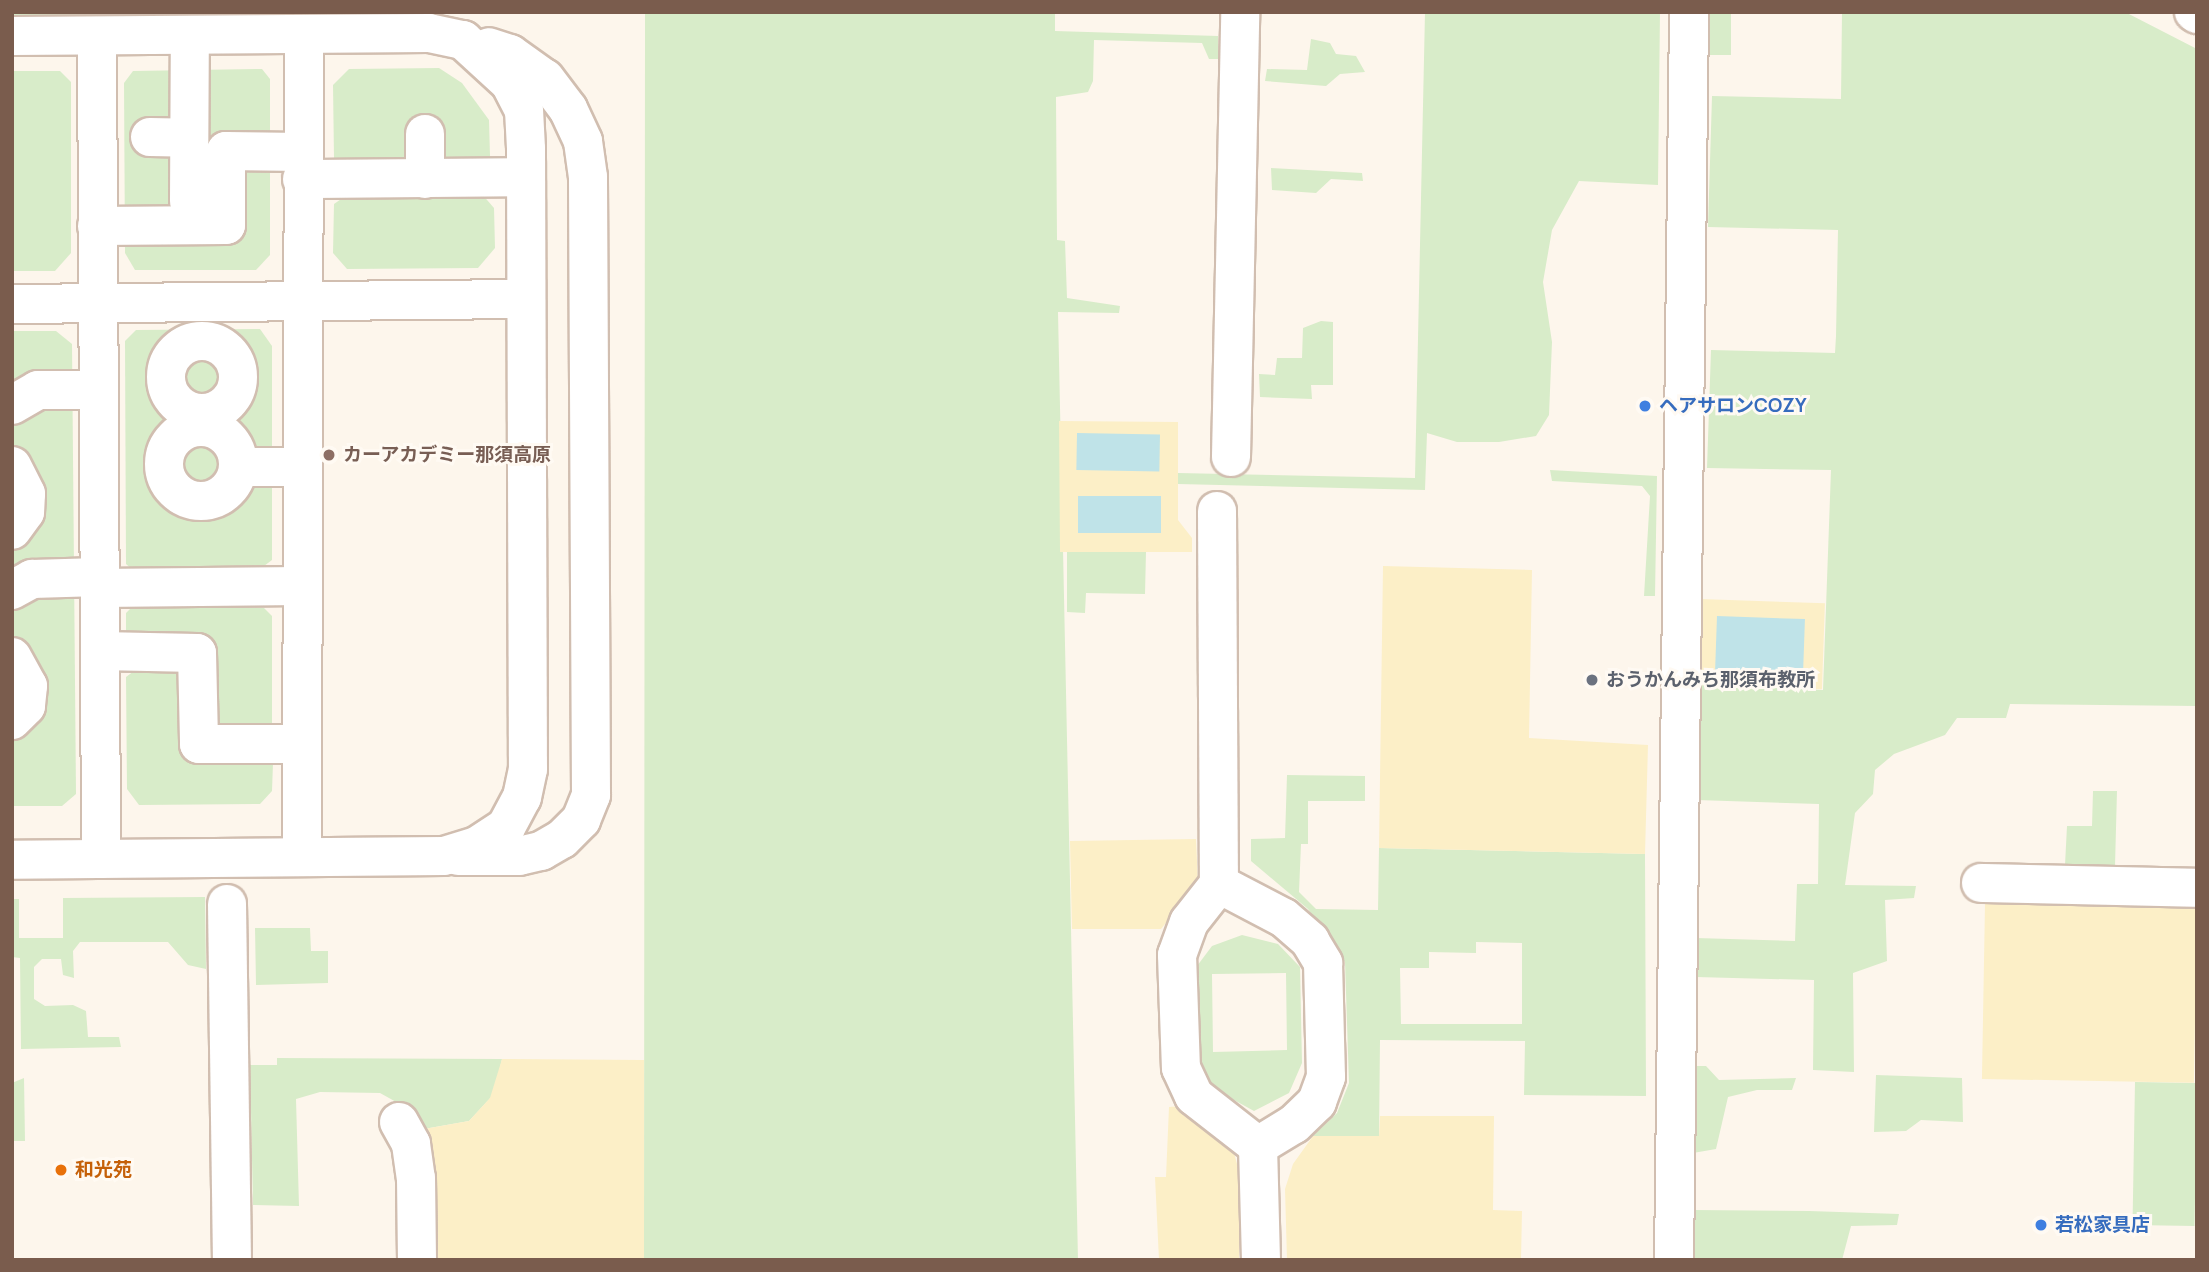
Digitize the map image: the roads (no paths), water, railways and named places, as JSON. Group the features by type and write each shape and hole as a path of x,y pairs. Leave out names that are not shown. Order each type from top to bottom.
{"street":[{"path":"1231,457 1240,12"},
{"path":"1674,1260 1689,12"},
{"path":"12,36 429,33 510,54 545,79 568,109 583,141 588,177 591,794 581,820 562,839 541,851 519,856 12,860"},
{"path":"189,201 190,35"},
{"path":"302,857 300,301 304,35"},
{"path":"97,36 101,859"},
{"path":"444,856 477,846 506,827 522,797 528,769 524,110 510,83 463,40"},
{"path":"425,134 425,179"},
{"path":"150,137 190,138"},
{"path":"97,226 226,225 226,152 302,165 425,179 526,177"},
{"path":"12,304 526,299"},
{"path":"203,302 206,341"},
{"path":"206,341 183,345 168,363 165,375 179,405 202,420 223,433 232,443 238,467 230,488 209,500 186,498 177,492 165,472 168,448 186,430 202,420 230,400 238,379 226,350 206,341"},
{"path":"12,405 38,390 98,390"},
{"path":"12,466 26,494 25,512 12,530"},
{"path":"238,467 301,467"},
{"path":"1217,511 1219,884 1189,922 1177,955 1181,1068 1194,1096 1258,1146"},
{"path":"12,590 32,579 301,586"},
{"path":"100,651 197,653 199,744 301,744"},
{"path":"12,657 28,686 26,706 12,720"},
{"path":"1981,883 2197,888"},
{"path":"1219,884 1284,918 1310,941 1323,963 1326,1077 1317,1102 1294,1124 1258,1146"},
{"path":"228,904 232,1260"},
{"path":"399,1122 411,1144 416,1178 417,1260"},
{"path":"1258,1146 1261,1260"}],"water":[{"path":"1077,433 1160,434 1159,471 1076,470"},
{"path":"1078,496 1161,496 1161,533 1078,533"},
{"path":"1717,616 1805,619 1803,673 1715,670"}],"place":[{"name":"ヘアサロンCOZY","path":"1645,406"},
{"name":"カーアカデミー那須高原","path":"329,455"},
{"name":"おうかんみち那須布教所","path":"1592,680"},
{"name":"和光苑","path":"61,1170"},
{"name":"若松家具店","path":"2041,1225"}]}
